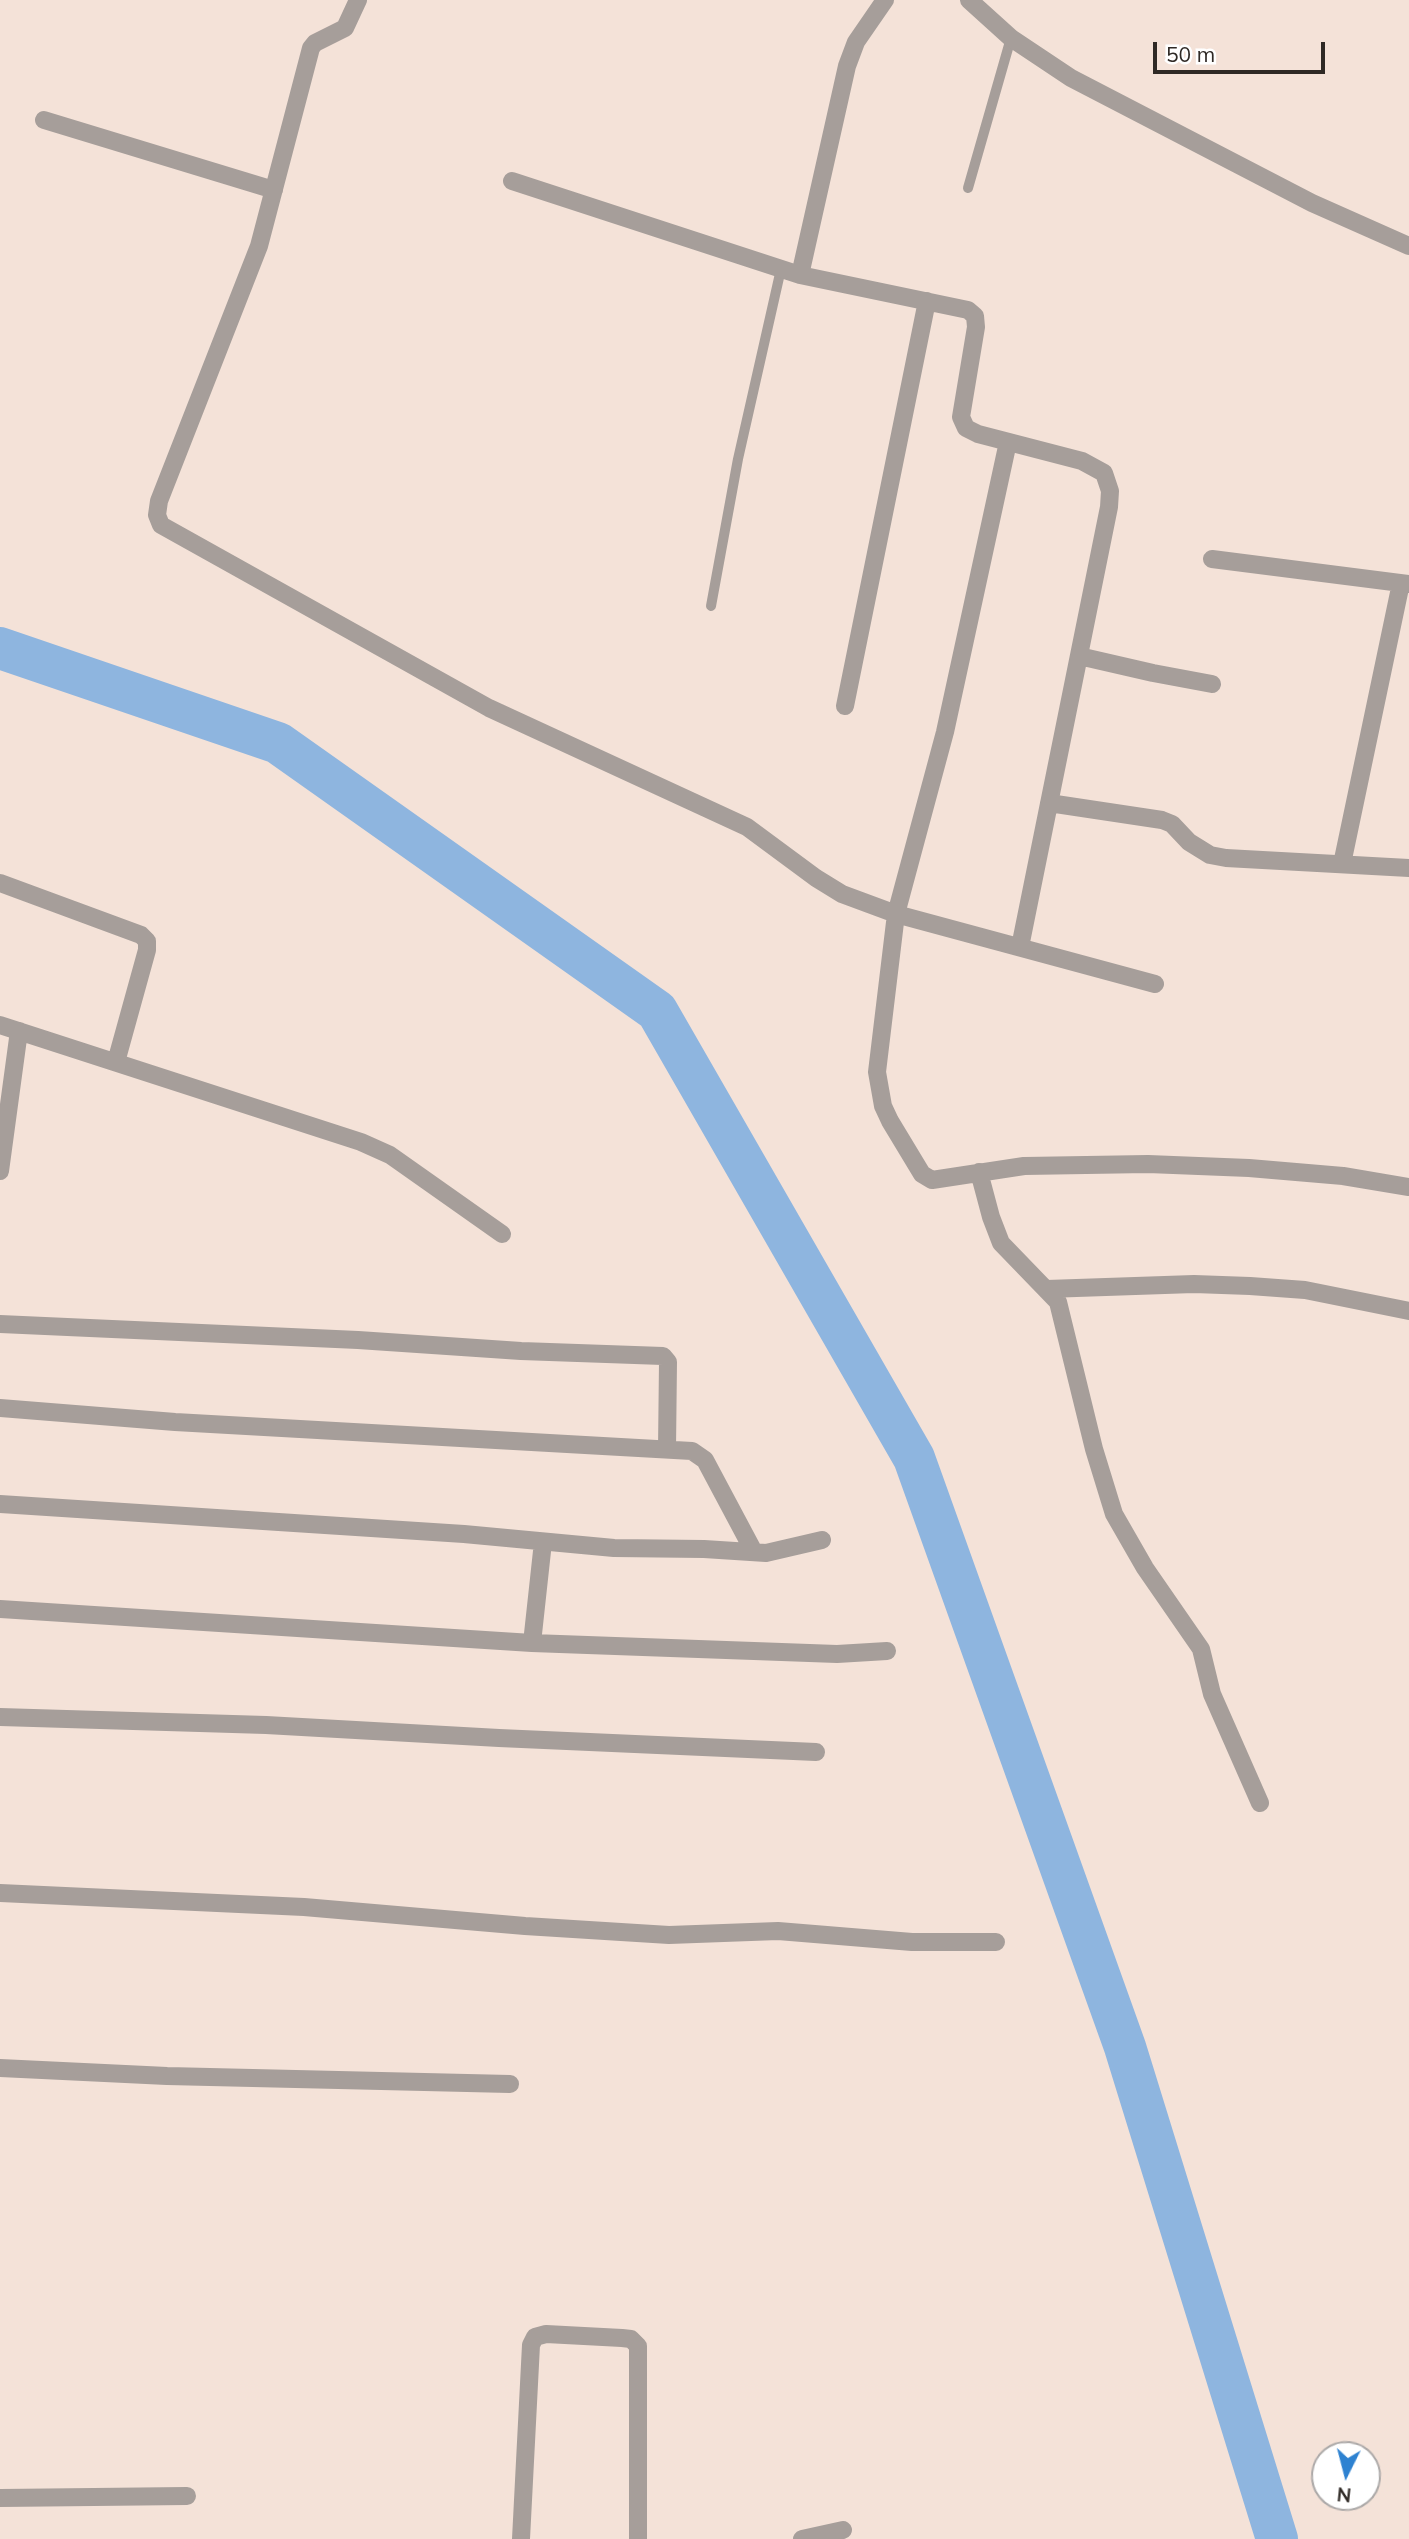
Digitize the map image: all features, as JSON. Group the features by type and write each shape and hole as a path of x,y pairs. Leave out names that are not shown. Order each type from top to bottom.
{"street":[{"path":"358,0 345,28 315,43 311,48 250,270 159,501 157,516 161,525 489,708 747,827 842,894 896,914 1155,984"},
{"path":"800,275 847,66 856,42 885,0"},
{"path":"969,0 1011,38 1071,78 1311,203 1409,246"},
{"path":"44,120 274,190"},
{"path":"512,181 800,275 968,310 975,316 976,327 961,417 963,424 978,434 1096,467 1104,473 1108,481 1110,507 1020,947"},
{"path":"845,706 927,301"},
{"path":"1008,442 945,732 896,914 878,1049 877,1072 883,1106 917,1166 927,1178 938,1181 979,1172 1061,1164 1174,1165 1343,1176 1409,1187"},
{"path":"1212,559 1405,583 1342,864"},
{"path":"1079,656 1212,684"},
{"path":"1049,803 1162,820 1172,824 1199,850 1226,858 1409,868"},
{"path":"0,883 141,935 147,941 147,950 116,1062"},
{"path":"0,1025 361,1142 390,1155 502,1234"},
{"path":"0,1171 19,1031"},
{"path":"979,1172 1001,1243 1058,1302 1094,1449 1114,1514 1145,1568 1201,1649 1212,1694 1260,1803"},
{"path":"1047,1289 1194,1284 1250,1286 1304,1290 1409,1311"},
{"path":"0,1324 663,1356 668,1362 667,1449"},
{"path":"0,1408 189,1422 692,1451 702,1455 754,1552"},
{"path":"0,1504 464,1534 614,1548 776,1552 822,1540"},
{"path":"531,1643 543,1542"},
{"path":"0,1609 531,1643 837,1654 887,1651"},
{"path":"0,1717 266,1725 816,1752"},
{"path":"0,1893 304,1907 524,1926 669,1935 778,1931 912,1942 996,1942"},
{"path":"0,2068 166,2076 510,2084"},
{"path":"521,2539 531,2345 535,2337 546,2334 631,2339 638,2346 638,2539"},
{"path":"0,2498 187,2496"},
{"path":"802,2539 843,2530"}],"lane":[{"path":"968,188 1011,38"},
{"path":"711,606 738,459 781,269"}],"waterway":[{"path":"0,648 278,743 657,1011 914,1458 1125,2047 1277,2539"}]}
